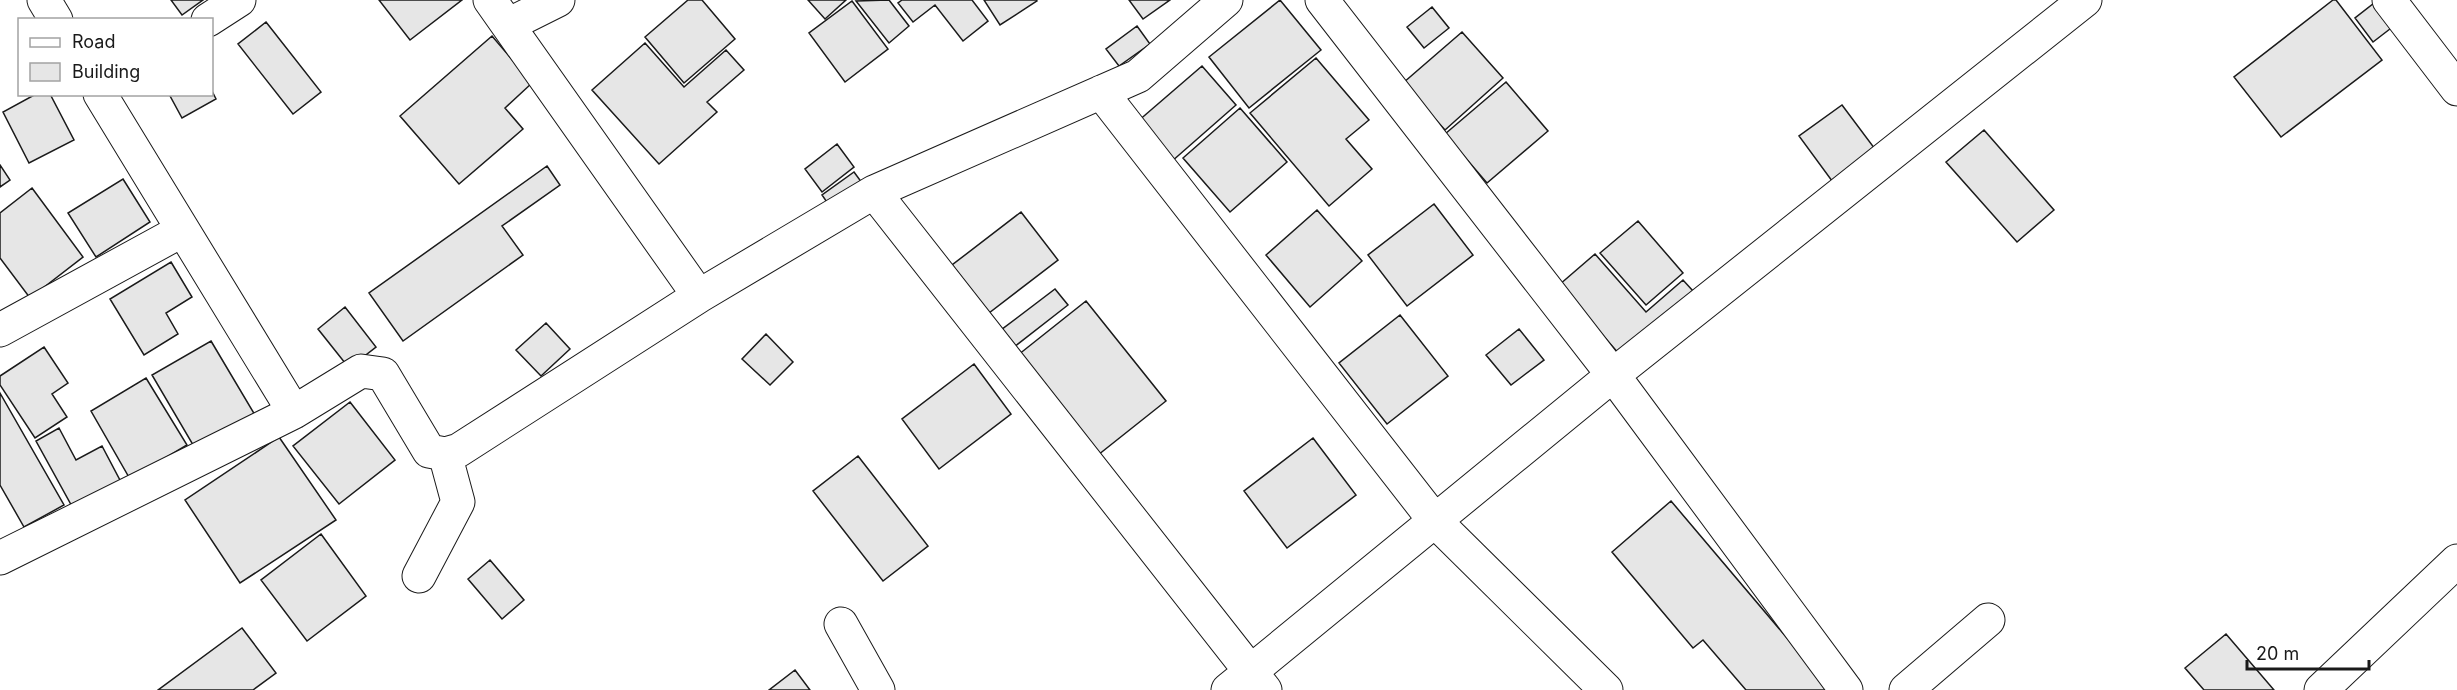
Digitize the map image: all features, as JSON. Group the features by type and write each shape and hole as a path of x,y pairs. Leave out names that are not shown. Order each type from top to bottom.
{"street":[{"path":"44,0 55,18"},
{"path":"211,18 239,0"},
{"path":"558,0 499,13 699,296"},
{"path":"0,558 294,412 361,371 383,374 429,451 445,454 459,450 699,296 874,192 1138,76 1226,0"},
{"path":"1322,0 1613,375 1846,690"},
{"path":"874,192 1248,684 1435,521 1613,375 2085,0"},
{"path":"2389,0 2457,89"},
{"path":"1101,92 1435,521 1606,690"},
{"path":"101,96 181,231 294,412"},
{"path":"0,330 181,231"},
{"path":"419,576 458,502 445,454"},
{"path":"2321,690 2457,561"},
{"path":"1906,690 1988,620"},
{"path":"841,624 878,690"}],"building":[{"path":"171,0 203,0 182,15"},
{"path":"379,0 462,0 410,40"},
{"path":"688,0 702,0 735,39 684,83 645,37"},
{"path":"808,0 846,0 825,19"},
{"path":"889,0 909,26 889,43 856,1"},
{"path":"902,0 972,0 988,21 963,41 935,5 913,22 898,3"},
{"path":"984,0 1036,0 1037,1 1000,25"},
{"path":"1129,0 1170,0 1143,19"},
{"path":"1280,0 1321,50 1249,108 1209,57"},
{"path":"2333,0 2336,0 2382,60 2281,137 2234,77"},
{"path":"2378,0 2399,22 2373,42 2355,18"},
{"path":"852,1 888,49 845,82 809,33"},
{"path":"1432,7 1449,28 1424,48 1407,27"},
{"path":"266,22 321,92 293,114 238,44"},
{"path":"1137,26 1150,44 1119,66 1106,49"},
{"path":"1462,32 1503,78 1445,130 1403,83"},
{"path":"492,36 532,83 505,108 523,129 459,184 400,116"},
{"path":"645,43 684,87 726,50 744,70 707,102 717,112 659,164 592,90"},
{"path":"1316,58 1369,120 1346,139 1372,169 1329,206 1250,113"},
{"path":"1202,66 1236,105 1171,162 1137,122"},
{"path":"1506,82 1548,131 1487,183 1445,134"},
{"path":"213,93 216,99 182,118 170,96 213,96"},
{"path":"32,96 51,96 74,140 29,163 3,112"},
{"path":"1842,105 1878,153 1835,185 1799,136"},
{"path":"1240,108 1287,162 1230,212 1183,158"},
{"path":"1984,130 2054,210 2017,242 1946,162"},
{"path":"837,144 854,167 822,192 805,169"},
{"path":"0,165 10,180 0,187"},
{"path":"547,166 560,185 502,226 523,255 403,341 369,293"},
{"path":"854,172 865,187 833,211 822,195"},
{"path":"123,179 150,222 96,257 68,213"},
{"path":"32,188 83,257 30,298 0,258 0,213"},
{"path":"1434,204 1473,255 1407,306 1368,255"},
{"path":"1317,210 1362,261 1310,307 1266,255"},
{"path":"1021,212 1058,260 989,313 952,265"},
{"path":"1638,221 1683,273 1646,305 1600,253"},
{"path":"1595,254 1646,312 1683,280 1693,291 1620,355 1559,285"},
{"path":"171,262 192,297 166,313 178,334 144,355 110,299"},
{"path":"1055,289 1068,305 1014,347 1001,330"},
{"path":"1086,301 1166,401 1098,455 1018,355"},
{"path":"345,307 376,347 349,368 318,329"},
{"path":"1400,315 1448,376 1387,424 1339,363"},
{"path":"546,323 570,349 541,376 516,350"},
{"path":"1519,329 1544,360 1511,385 1486,355"},
{"path":"766,334 793,362 770,385 742,359"},
{"path":"211,341 255,415 196,450 152,375"},
{"path":"44,347 68,383 52,394 67,417 35,438 0,385 0,376"},
{"path":"974,364 1011,414 939,469 902,419"},
{"path":"146,378 187,445 130,479 91,411"},
{"path":"0,393 64,505 24,527 0,485"},
{"path":"350,402 395,460 339,504 293,446"},
{"path":"59,428 76,460 102,446 122,484 74,510 36,441"},
{"path":"279,437 336,520 240,583 185,500"},
{"path":"1313,438 1356,495 1287,548 1244,491"},
{"path":"858,456 928,546 883,581 813,491"},
{"path":"1671,501 1831,690 1746,690 1703,640 1693,648 1612,552"},
{"path":"321,534 366,596 307,641 261,580"},
{"path":"490,560 524,600 502,619 468,579"},
{"path":"242,628 276,673 253,690 158,690"},
{"path":"2226,634 2274,690 2204,690 2185,668"},
{"path":"795,670 810,690 769,690"}]}
